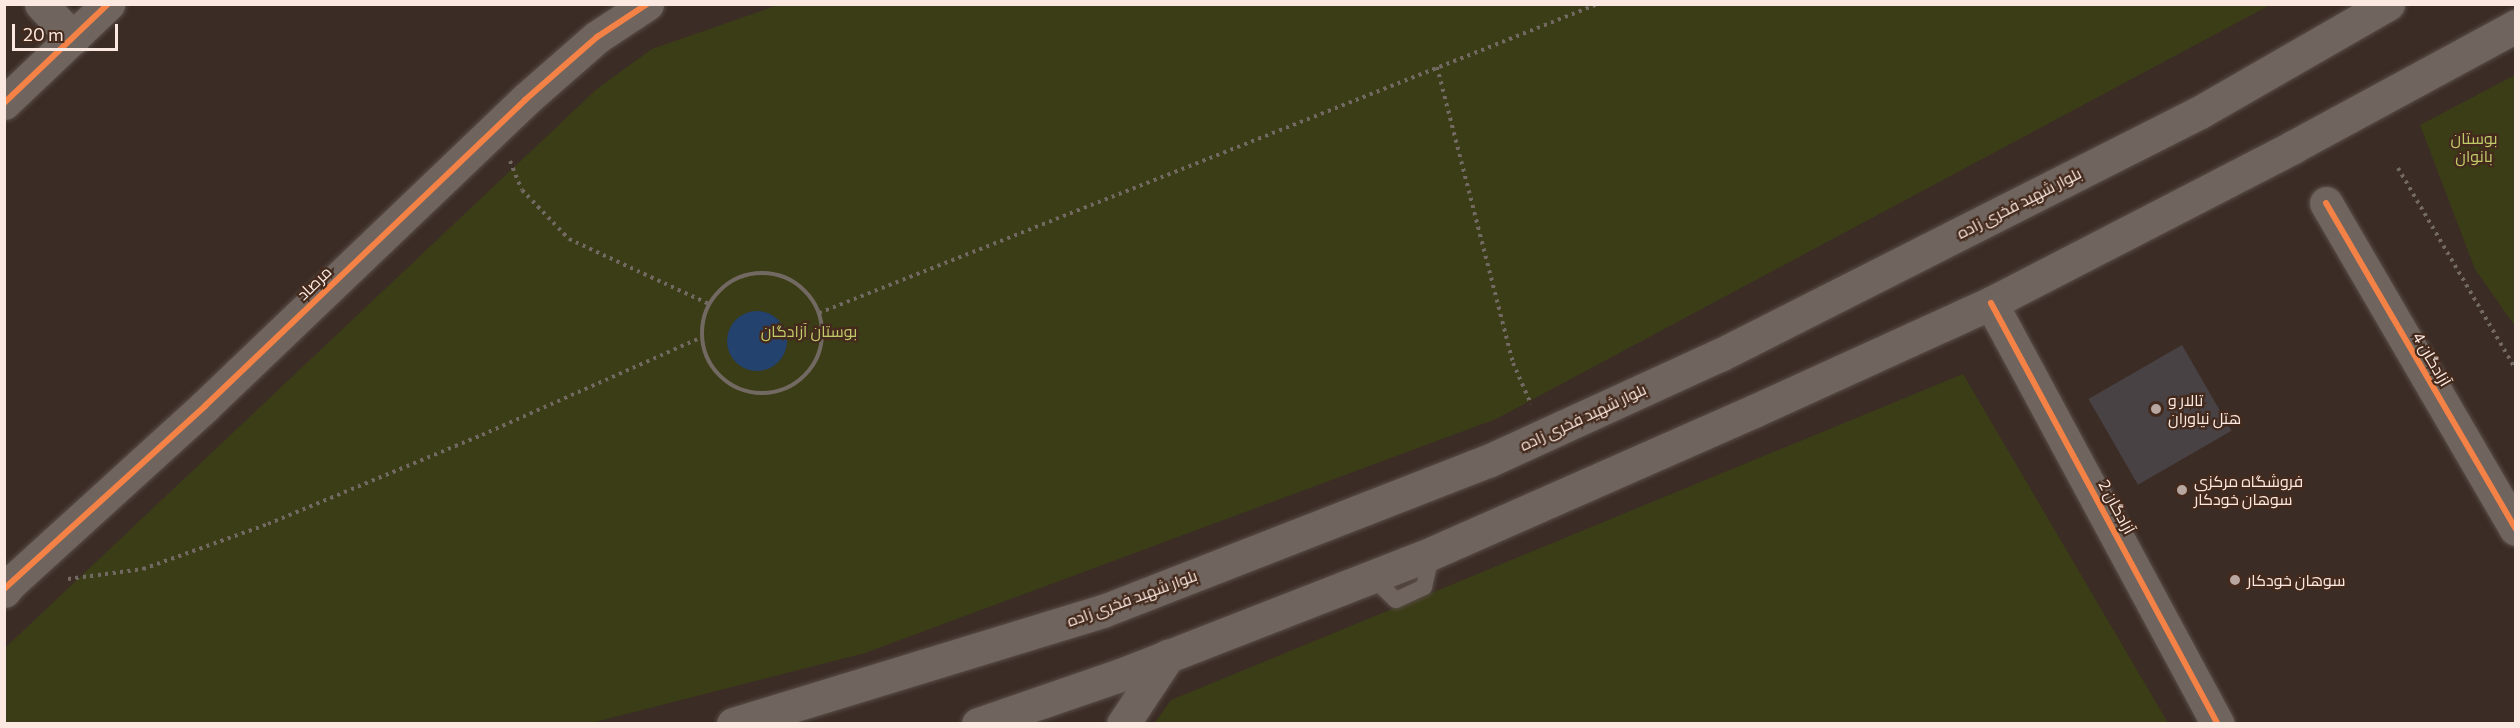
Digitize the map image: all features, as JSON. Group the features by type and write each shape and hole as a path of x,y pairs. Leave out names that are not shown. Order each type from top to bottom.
{"main road":[{"path":"41,4 73,38"},
{"path":"4,103 108,4"},
{"name":"مرصاد","path":"5,589 205,406 497,126 597,37 647,4"},
{"name":"بلوار شهید فخری زاده","path":"733,723 1103,611 1543,436 1720,355 2200,112 2388,4"},
{"path":"978,723 1168,656 1432,553 1991,303 2293,147 2516,26"},
{"name":"آزادگان 4","path":"2326,203 2516,529"},
{"name":"آزادگان 2","path":"1991,303 2218,723"},
{"path":"1123,723 1168,656"}],"path":[{"path":"819,313 1598,4"},
{"path":"1437,67 1514,363 1543,436"},
{"path":"497,126 522,190 568,239 709,304"},
{"path":"2398,168 2516,370"},
{"path":"766,273 799,285 819,313 821,346 815,363 798,381 774,392 758,394 725,381 705,354 702,337 709,304 733,280 766,273"},
{"path":"64,579 143,569 268,524 482,435 702,337"}],"green space":[{"name":"بوستان آزادگان","path":"778,5 2270,5 1496,419 865,653 591,723 5,724 5,648 598,88 652,49"},
{"name":"بوستان بانوان","path":"2515,75 2515,326 2475,269 2420,125"},
{"path":"1963,374 2168,723 1154,724 1171,700"}],"water":[{"path":"751,311 763,311 774,316 782,324 787,341 785,353 774,366 763,371 751,371 740,366 732,358 727,347 727,335 732,324 740,316"}],"building":[{"name":"تالار و هتل نیاوران","path":"2182,345 2232,431 2138,485 2088,399"}],"cycle path":[{"path":"4,103 108,4"},
{"path":"4,589 205,406 525,100 597,37 647,4"},
{"path":"2326,203 2516,529"},
{"path":"1991,303 2218,724"}],"place":[{"name":"تالار و هتل نیاوران","path":"2156,409"},
{"name":"فروشگاه مرکزی سوهان خودکار","path":"2182,490"},
{"name":"سوهان خودکار","path":"2235,580"}]}
